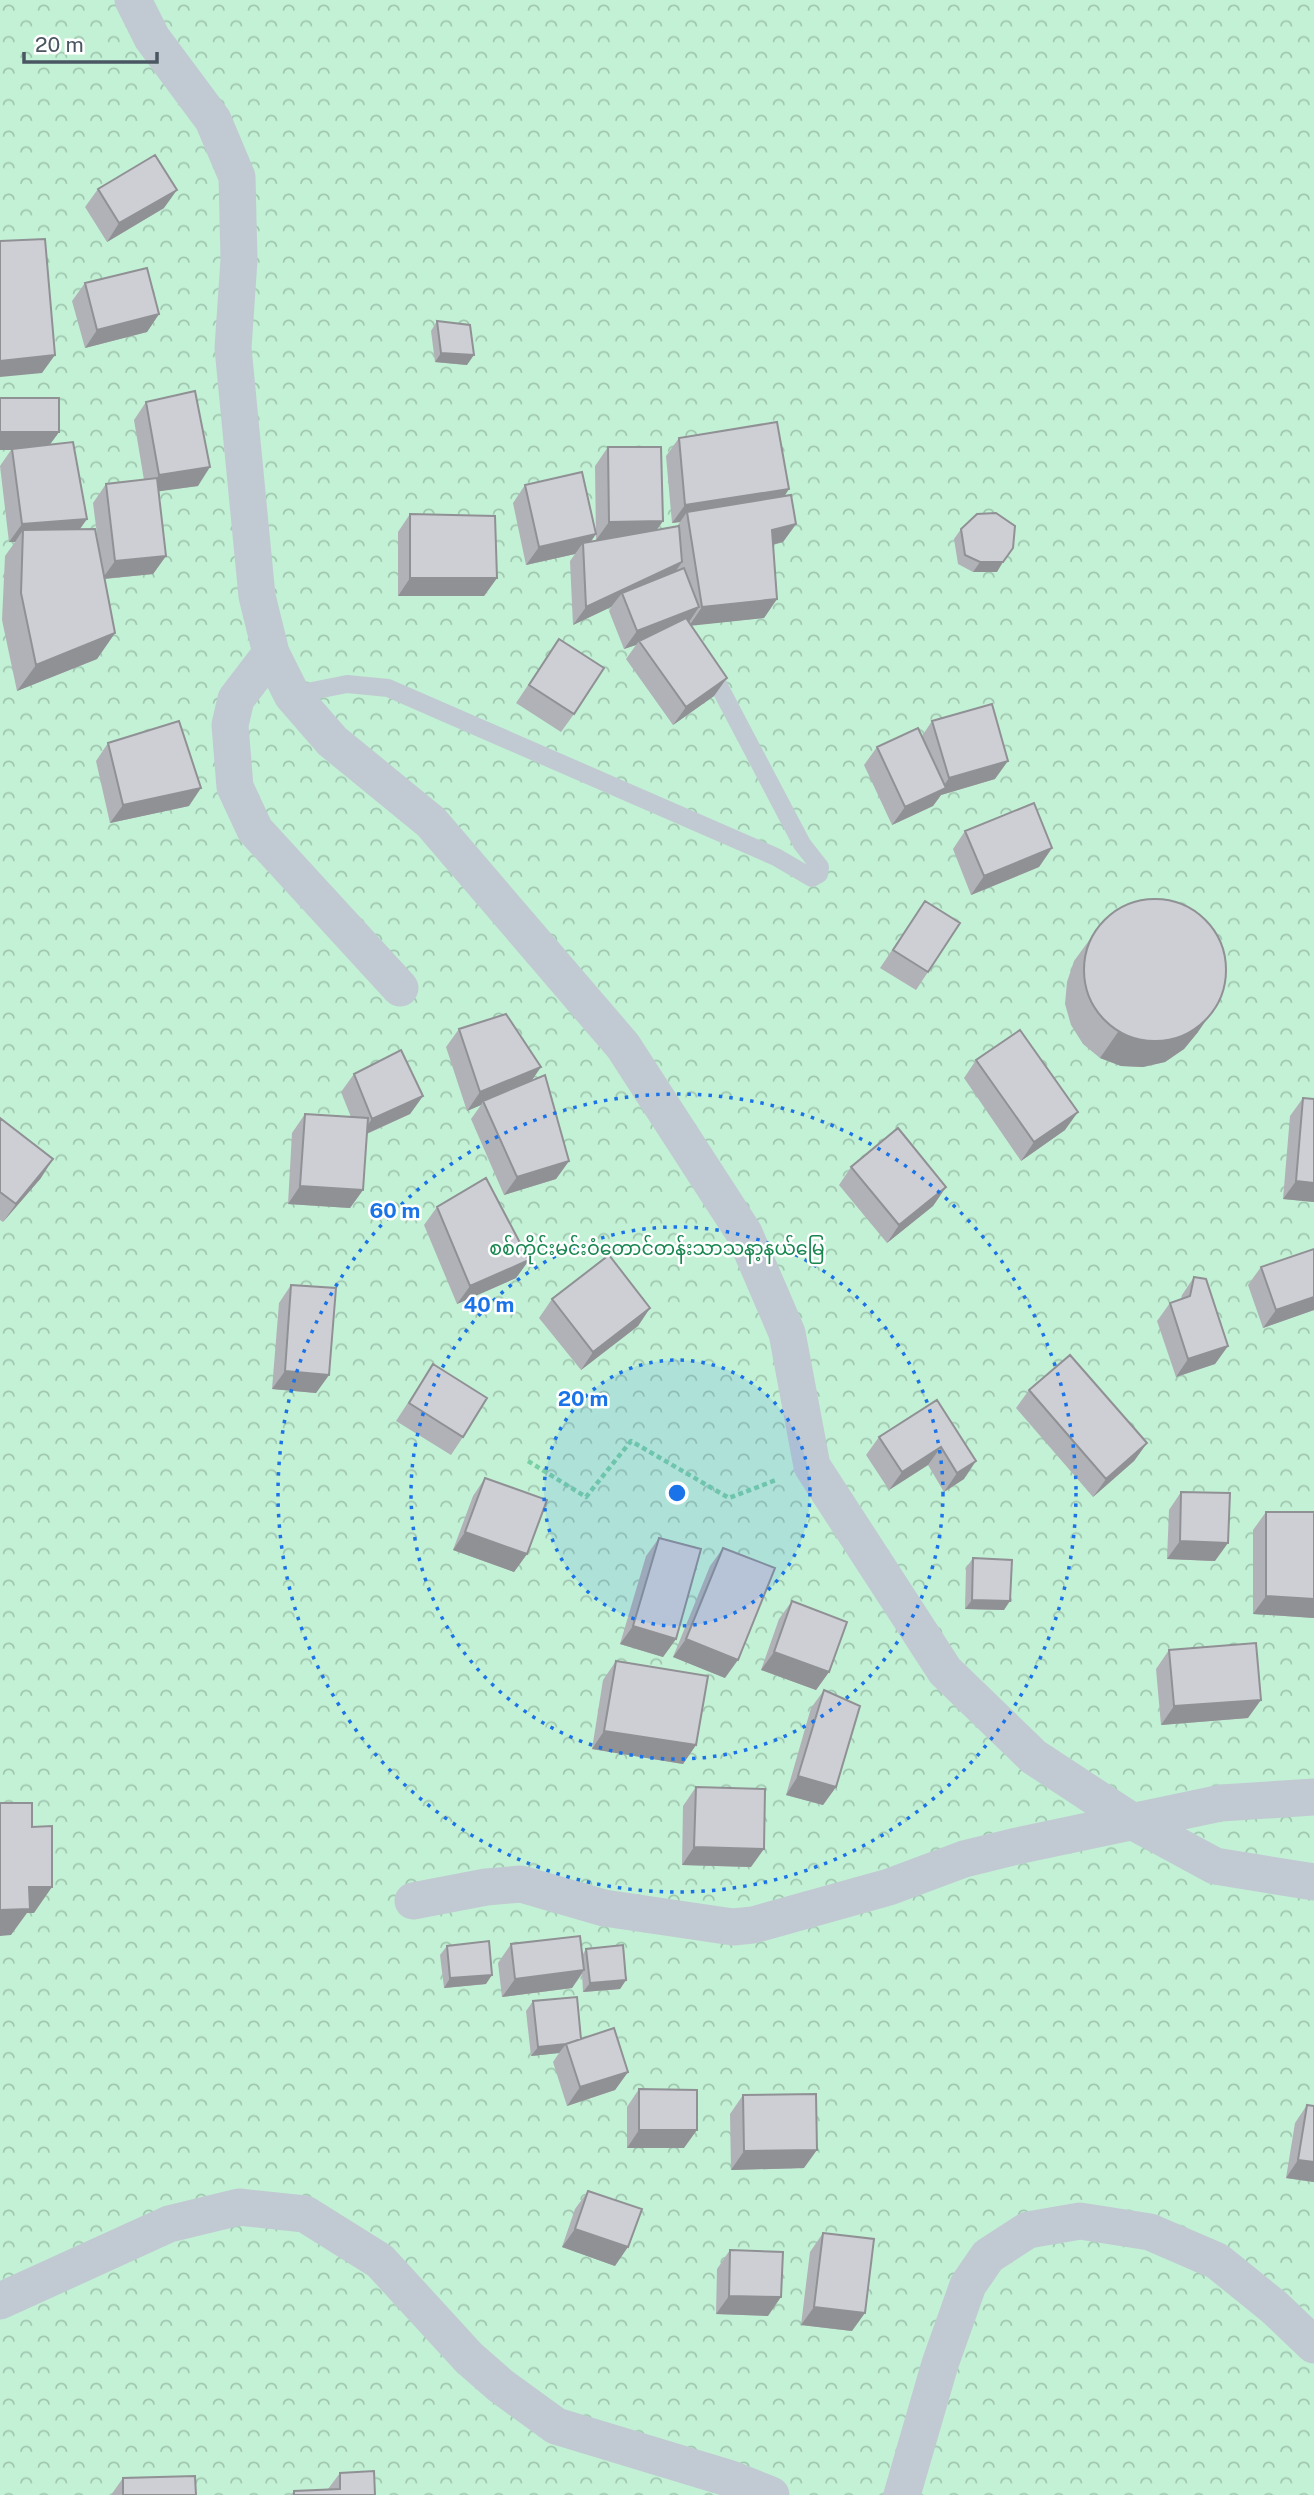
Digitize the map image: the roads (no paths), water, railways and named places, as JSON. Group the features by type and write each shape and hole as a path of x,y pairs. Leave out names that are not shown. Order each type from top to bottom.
{"street":[{"path":"133,0 152,38 213,120 237,177 239,260 233,348 257,596 271,653 292,695 332,741 431,822 622,1046 744,1233 787,1333 812,1466 945,1671 1034,1757 1130,1820 1215,1866 1314,1882"},
{"path":"271,653 236,699 230,725 235,787 255,830 400,988"},
{"path":"414,1901 486,1887 521,1884 604,1908 743,1926 783,1918 889,1887 964,1859 1130,1820 1221,1803 1314,1797"},
{"path":"0,2301 169,2224 239,2207 306,2214 380,2261 469,2358 501,2386 556,2426 731,2479 771,2495"},
{"path":"902,2495 940,2364 968,2286 988,2256 1028,2230 1080,2221 1150,2232 1217,2261 1274,2307 1314,2345"}],"lane":[{"path":"292,695 347,684 388,688 776,857 812,878 819,874 820,867 802,844 701,651"}],"park label":[{"name":"စစ်ကိုင်းမင်းဝံတောင်တန်းသာသနာ့နယ်မြေ","path":"657,1248"}]}
